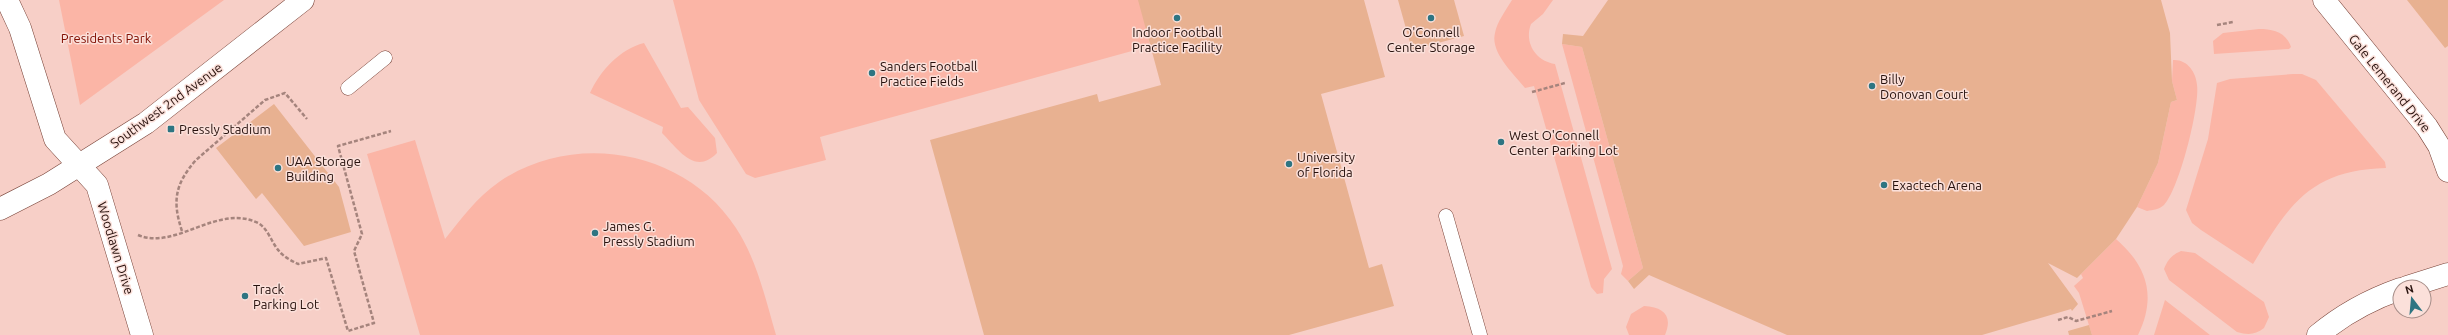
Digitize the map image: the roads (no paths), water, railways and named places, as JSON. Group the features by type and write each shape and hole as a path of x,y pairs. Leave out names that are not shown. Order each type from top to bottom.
{"street":[{"name":"Woodlawn Drive","path":"7,0 20,28 55,139 97,185 142,335"},
{"name":"Southwest 2nd Avenue","path":"0,209 80,166 146,123 303,0"},
{"name":"Gale Lemerand Drive","path":"2324,0 2427,127 2439,146 2448,171"},
{"path":"2432,279 2448,274"},
{"path":"2318,335 2366,302 2392,292"}],"lane":[{"path":"348,88 385,58"},
{"path":"1446,216 1480,335"}],"place":[{"name":"Indoor Football Practice Facility","path":"1177,18"},
{"name":"O'Connell Center Storage","path":"1431,18"},
{"name":"Sanders Football Practice Fields","path":"872,73"},
{"name":"Billy Donovan Court","path":"1872,86"},
{"name":"Pressly Stadium","path":"171,129"},
{"name":"West O'Connell Center Parking Lot","path":"1501,142"},
{"name":"University of Florida","path":"1289,164"},
{"name":"UAA Storage Building","path":"278,168"},
{"name":"Exactech Arena","path":"1884,185"},
{"name":"James G. Pressly Stadium","path":"595,233"},
{"name":"Track Parking Lot","path":"245,296"}],"park label":[{"name":"Presidents Park","path":"106,38"}]}
